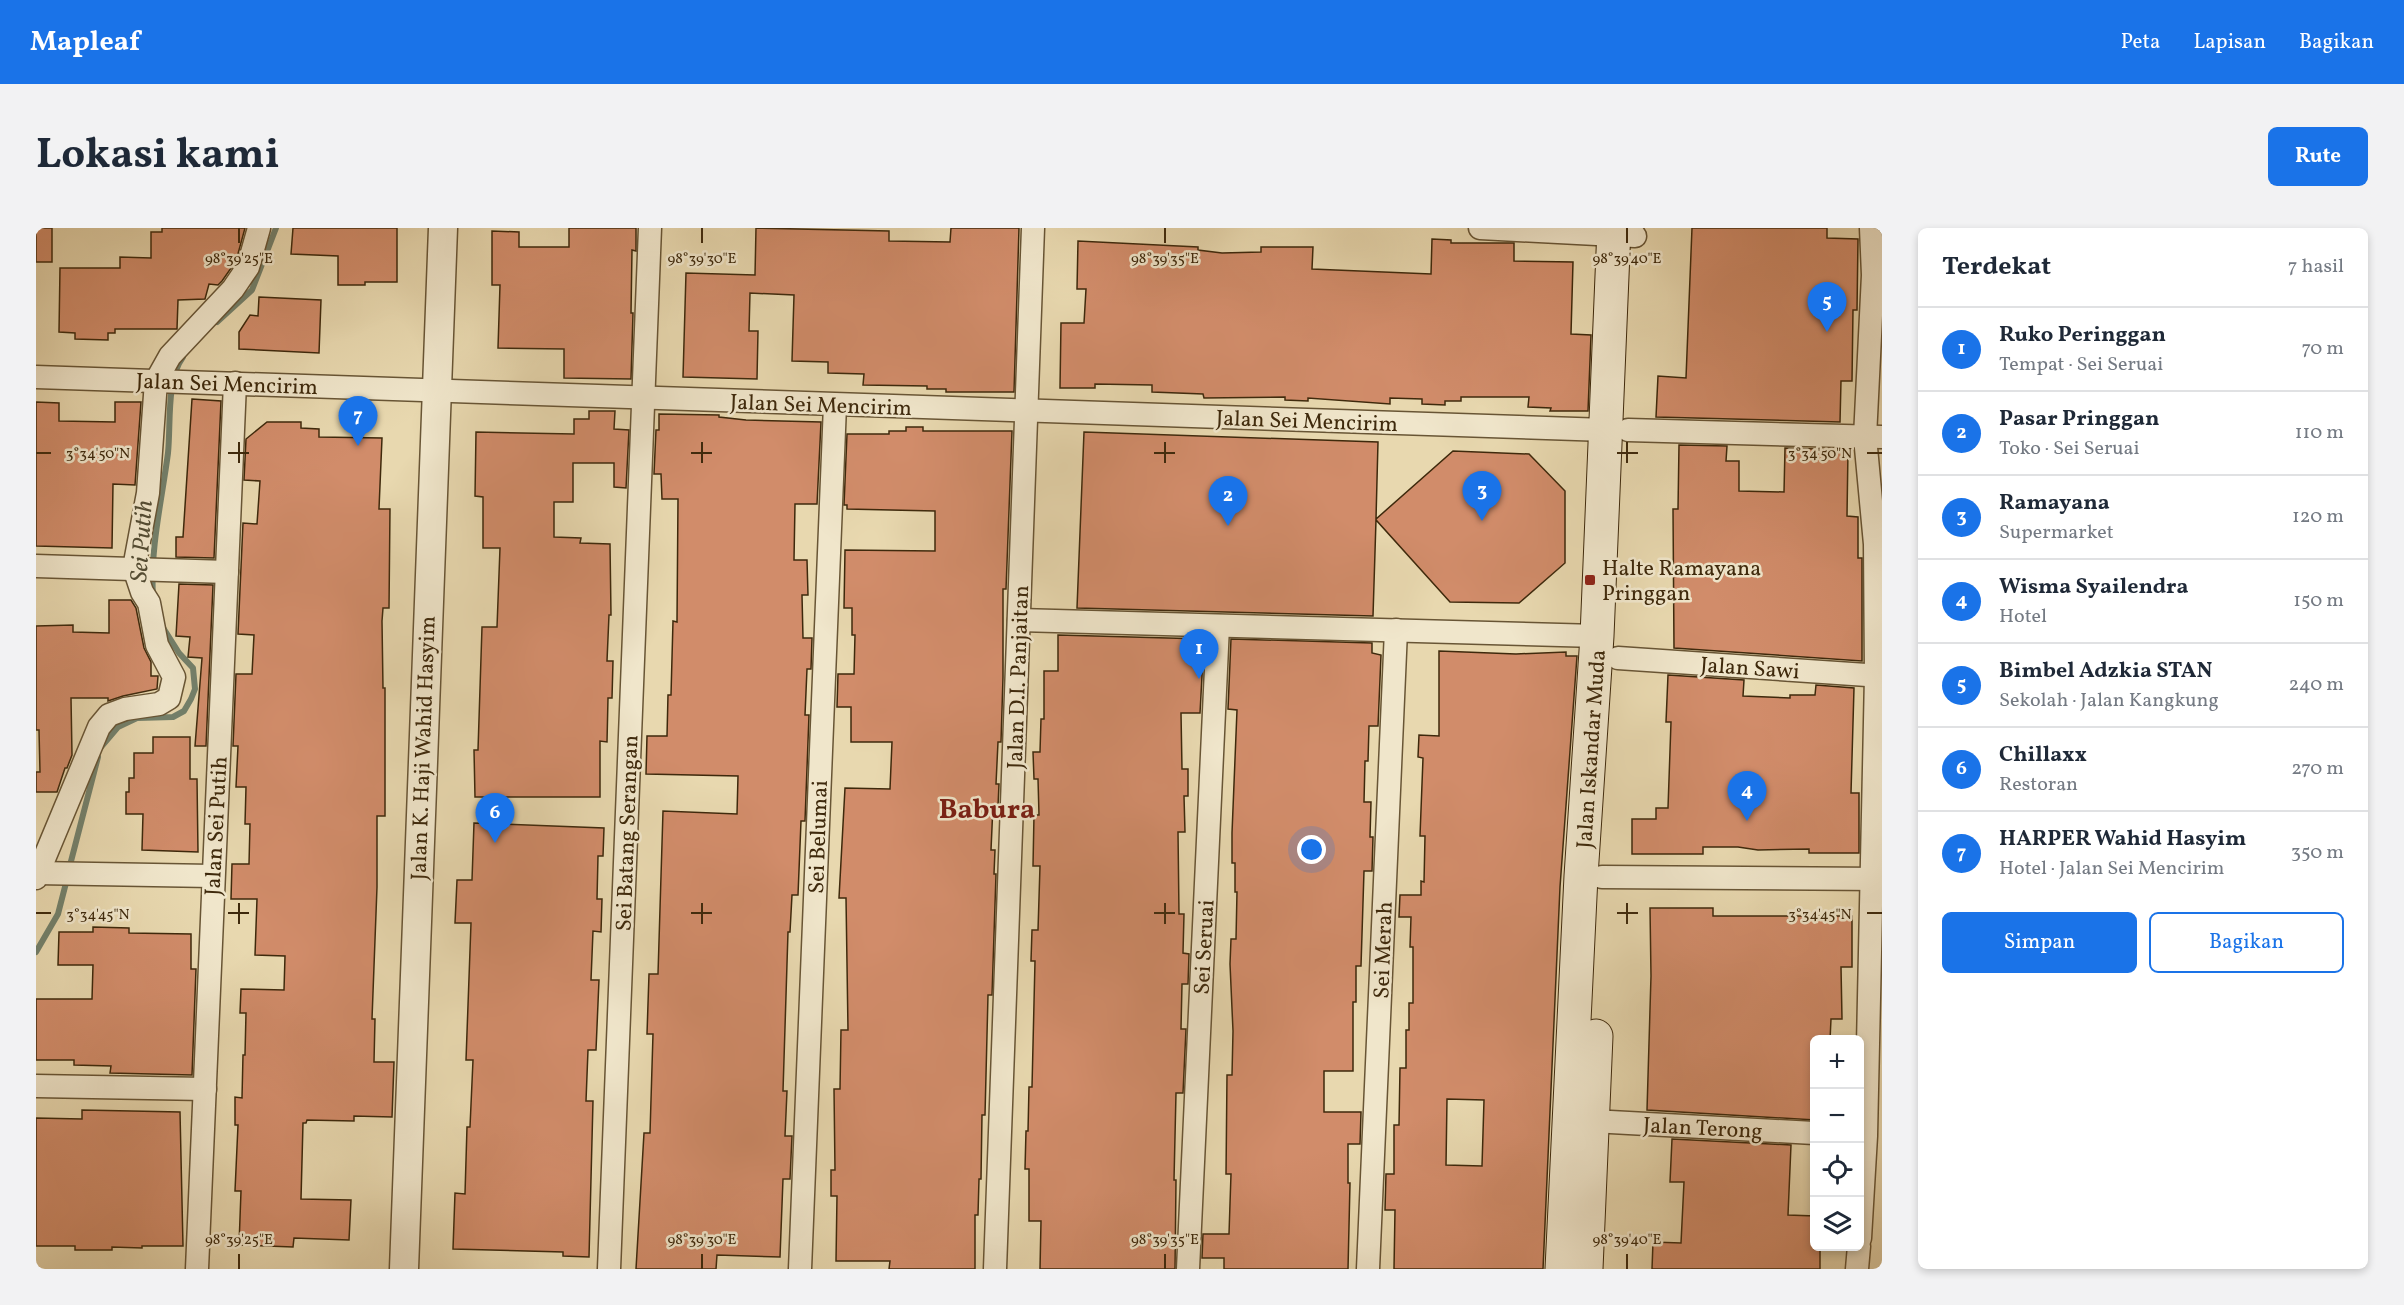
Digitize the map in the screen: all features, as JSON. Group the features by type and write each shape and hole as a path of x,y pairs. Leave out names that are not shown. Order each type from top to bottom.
{"main road":[{"name":"Jalan Iskandar Muda","path":"1562,1269 1591,877 1612,643 1625,231"},
{"name":"Jalan Iskandar Muda","path":"1586,1269 1592,1121 1591,877"}],"street":[{"path":"212,876 36,875 99,727 109,715 125,709 159,704 169,698 173,688 174,676 157,645 149,603 142,592 140,568 158,381 170,356 233,289 248,267 259,228"},
{"name":"Jalan K. Haji Wahid Hasyim","path":"404,1269 435,390 443,228"},
{"name":"Sei Batang Serangan","path":"609,1269 650,228"},
{"name":"Jalan D.I. Panjaitan","path":"995,1269 1034,228"},
{"path":"1480,228 1625,231"},
{"path":"1864,1197 1869,1136 1877,879 1879,676 1871,228"},
{"name":"Jalan Sei Mencirim","path":"36,377 835,405 1873,437"},
{"name":"Jalan Sei Putih","path":"197,1269 212,876 235,383"},
{"name":"Sei Belumai","path":"800,1269 835,405"},
{"path":"36,566 227,572"},
{"name":"Jalan Sawi","path":"1019,620 1396,630 1612,643 1879,676"},
{"name":"Sei Seruai","path":"1188,1269 1218,626"},
{"name":"Sei Merah","path":"1368,1269 1396,630"},
{"path":"1591,877 1877,879"},
{"path":"36,1086 205,1089"},
{"name":"Jalan Terong","path":"1592,1121 1810,1133"},
{"path":"1857,1269 1859,1251"}],"building":[{"path":"36,228 52,228 52,262 36,262"},
{"path":"162,228 245,228 236,261 222,281 218,285 209,284 205,299 178,300 177,329 115,329 115,333 108,333 108,340 75,339 75,333 59,332 60,268 120,268 120,257 151,258 151,232 162,232"},
{"path":"293,228 397,228 397,282 338,285 338,256 291,254"},
{"path":"569,228 636,228 636,251 632,250 631,379 564,378 564,349 498,348 500,285 492,285 492,231 519,232 519,247 569,247"},
{"path":"756,228 889,231 889,241 950,242 951,228 1019,228 1014,392 946,392 946,389 927,389 927,386 863,385 864,374 828,373 828,362 792,361 794,295 750,293 749,331 758,331 757,379 683,377 686,273 755,275"},
{"path":"1692,228 1827,228 1827,238 1858,239 1857,310 1853,310 1852,381 1841,381 1840,422 1656,417 1658,376 1686,378"},
{"path":"1432,239 1451,240 1451,243 1514,243 1514,261 1573,262 1571,334 1591,335 1588,411 1550,411 1551,408 1528,407 1529,397 1461,397 1461,401 1445,401 1445,405 1422,404 1422,399 1390,398 1390,404 1308,398 1308,401 1285,400 1285,397 1204,398 1203,394 1152,392 1152,385 1095,384 1095,388 1060,388 1061,323 1084,323 1086,289 1077,289 1078,241 1198,247 1198,250 1222,253 1261,252 1261,247 1313,247 1312,269 1431,274"},
{"path":"259,297 321,300 319,353 239,349 239,332 250,315 258,316"},
{"path":"192,399 221,401 214,558 176,557 176,537 183,537"},
{"path":"36,402 59,403 59,421 115,422 115,402 141,402 135,485 113,484 112,548 36,546"},
{"path":"589,411 615,411 614,429 629,430 626,488 614,487 614,463 573,463 573,502 554,502 554,537 581,538 580,543 610,544 611,615 609,615 607,661 613,661 612,698 608,698 607,742 600,741 600,797 475,797 474,750 478,750 482,627 497,627 500,548 483,548 483,497 475,496 476,432 574,434 574,419 589,419"},
{"path":"659,414 719,415 719,417 746,420 821,422 817,504 795,504 794,560 807,560 808,595 802,595 803,638 812,638 811,669 807,669 805,715 809,715 805,821 801,821 798,895 792,895 790,932 788,932 783,1091 787,1091 785,1136 792,1136 790,1179 783,1179 780,1257 717,1255 716,1269 636,1269 644,1133 650,1133 653,1034 647,1034 649,974 658,974 663,811 737,814 738,776 646,774 647,736 667,736 668,695 671,695 673,621 677,622 678,499 662,499 661,474 654,474"},
{"path":"267,422 301,422 301,428 319,429 319,437 382,438 379,509 390,509 389,608 383,608 382,621 383,688 385,688 385,816 377,816 372,1019 375,1019 374,1062 394,1062 392,1117 354,1116 354,1121 307,1120 303,1123 301,1199 351,1200 349,1240 294,1238 293,1247 239,1245 241,1191 235,1191 238,1125 235,1125 235,1097 242,1098 243,1055 245,1055 246,1013 240,1013 241,989 284,990 285,956 255,955 257,899 231,899 232,864 249,864 250,824 245,824 246,787 236,787 238,746 233,746 236,674 252,674 254,635 238,634 243,523 257,524 260,481 244,480 246,439"},
{"path":"906,427 923,427 923,431 1012,431 1006,589 1003,589 1001,742 998,742 996,784 999,784 998,806 993,805 991,850 995,850 994,874 996,874 992,995 988,995 985,1115 982,1115 978,1215 975,1215 975,1269 889,1269 890,1261 836,1261 837,1196 831,1196 831,1170 835,1170 834,1089 840,1089 841,1030 848,1030 846,898 839,898 845,788 890,789 892,742 851,742 851,707 837,707 838,674 854,674 855,635 852,635 852,608 844,608 845,550 935,551 935,511 847,509 847,505 844,505 847,434 889,434 889,431 906,431"},
{"path":"1084,432 1378,442 1376,519 1453,451 1529,454 1565,491 1565,563 1519,603 1450,602 1376,520 1373,616 1077,608"},
{"path":"1679,445 1727,446 1726,461 1739,461 1739,491 1784,492 1785,448 1848,450 1847,516 1858,517 1858,558 1862,558 1862,661 1674,648 1673,509 1678,509"},
{"path":"179,584 213,585 206,746 195,746 202,658 188,657 190,637 176,636"},
{"path":"109,600 131,600 136,608 144,648 151,662 151,676 158,676 157,689 108,701 108,698 71,698 72,755 57,792 36,792 36,772 40,772 39,730 36,730 36,626 73,625 73,632 109,633"},
{"path":"1058,635 1204,639 1200,713 1181,713 1182,769 1188,769 1188,796 1184,796 1185,832 1178,832 1179,914 1184,914 1183,953 1189,954 1188,984 1182,984 1181,1029 1186,1029 1183,1093 1176,1093 1175,1269 1040,1269 1041,1221 1029,1221 1029,1169 1025,1169 1029,1087 1032,1087 1035,961 1031,961 1032,930 1038,930 1040,866 1033,866 1034,815 1039,815 1038,779 1034,779 1033,752 1040,752 1041,719 1044,719 1044,671 1058,671"},
{"path":"1231,639 1372,643 1372,653 1381,655 1378,726 1369,726 1368,761 1365,761 1364,802 1371,802 1372,871 1364,871 1361,966 1356,966 1356,1002 1353,1002 1353,1071 1324,1071 1324,1112 1361,1112 1360,1144 1348,1144 1348,1183 1350,1183 1348,1269 1224,1269 1224,1258 1202,1258 1203,1234 1229,1234 1231,1174 1226,1174 1227,1075 1232,1075 1230,964 1231,939 1236,939 1237,892 1235,892 1235,863 1232,863 1232,833 1237,710 1228,709"},
{"path":"1439,651 1516,654 1566,652 1566,656 1577,656 1560,887 1543,1269 1394,1269 1395,1210 1385,1210 1386,1174 1394,1174 1394,1125 1399,1125 1400,1068 1406,1068 1406,1030 1409,1030 1409,1003 1413,1003 1411,917 1399,917 1400,895 1421,895 1421,881 1424,882 1425,836 1420,836 1423,758 1418,757 1419,735 1439,736","holes":["1447,1099 1484,1100 1482,1166 1446,1165"]},
{"path":"1668,675 1744,680 1743,696 1790,698 1790,695 1815,695 1816,685 1854,688 1851,793 1859,793 1859,853 1809,853 1809,849 1758,850 1738,847 1703,847 1703,854 1632,854 1632,819 1656,819 1656,808 1668,808 1671,722 1666,722"},
{"path":"153,737 190,737 190,779 197,779 198,852 142,850 143,814 126,814 126,792 129,792 129,778 134,778 134,753 153,753"},
{"path":"474,823 604,828 603,856 598,856 597,899 602,899 601,932 593,931 591,980 599,980 596,1050 588,1050 586,1101 593,1101 589,1257 563,1256 563,1252 453,1249 455,1193 465,1194 467,1127 470,1127 473,1060 466,1060 471,923 455,923 457,880 472,880"},
{"path":"1650,908 1713,908 1713,916 1852,916 1852,967 1841,967 1842,1019 1831,1019 1830,1035 1810,1035 1810,1120 1647,1110 1651,976"},
{"path":"93,927 129,928 129,933 191,934 191,969 196,969 192,1075 110,1073 111,1066 74,1065 74,1060 36,1060 36,999 92,999 93,965 58,965 59,932 93,932"},
{"path":"82,1110 180,1112 183,1246 75,1250 75,1246 36,1246 36,1118 82,1119"},
{"path":"1672,1139 1791,1145 1788,1215 1810,1216 1810,1251 1820,1251 1820,1269 1652,1269 1653,1242 1681,1243 1684,1182 1670,1182"}],"waterway":[{"name":"Sei Putih","path":"217,322 252,290 276,228"},
{"name":"Sei Putih","path":"153,596 153,560 168,453 170,403 174,378 183,357"},
{"name":"Sei Putih","path":"101,747 118,727 137,718 173,717 184,711 191,699 195,689 193,668 179,653 162,626"},
{"name":"Sei Putih","path":"69,869 98,757"},
{"name":"Sei Putih","path":"36,952 58,914 67,879"}],"place":[{"name":"Bimbel Adzkia STAN","path":"1827,332"},
{"name":"HARPER Wahid Hasyim","path":"358,446"},
{"name":"Ramayana","path":"1482,521"},
{"name":"Pasar Pringgan","path":"1228,526"},
{"name":"Halte Ramayana Pringgan","path":"1590,580"},
{"name":"Ruko Peringgan","path":"1199,679"},
{"name":"Wisma Syailendra","path":"1747,821"},
{"name":"Chillaxx","path":"495,843"}],"district":[{"name":"Babura","path":"987,808"}]}
